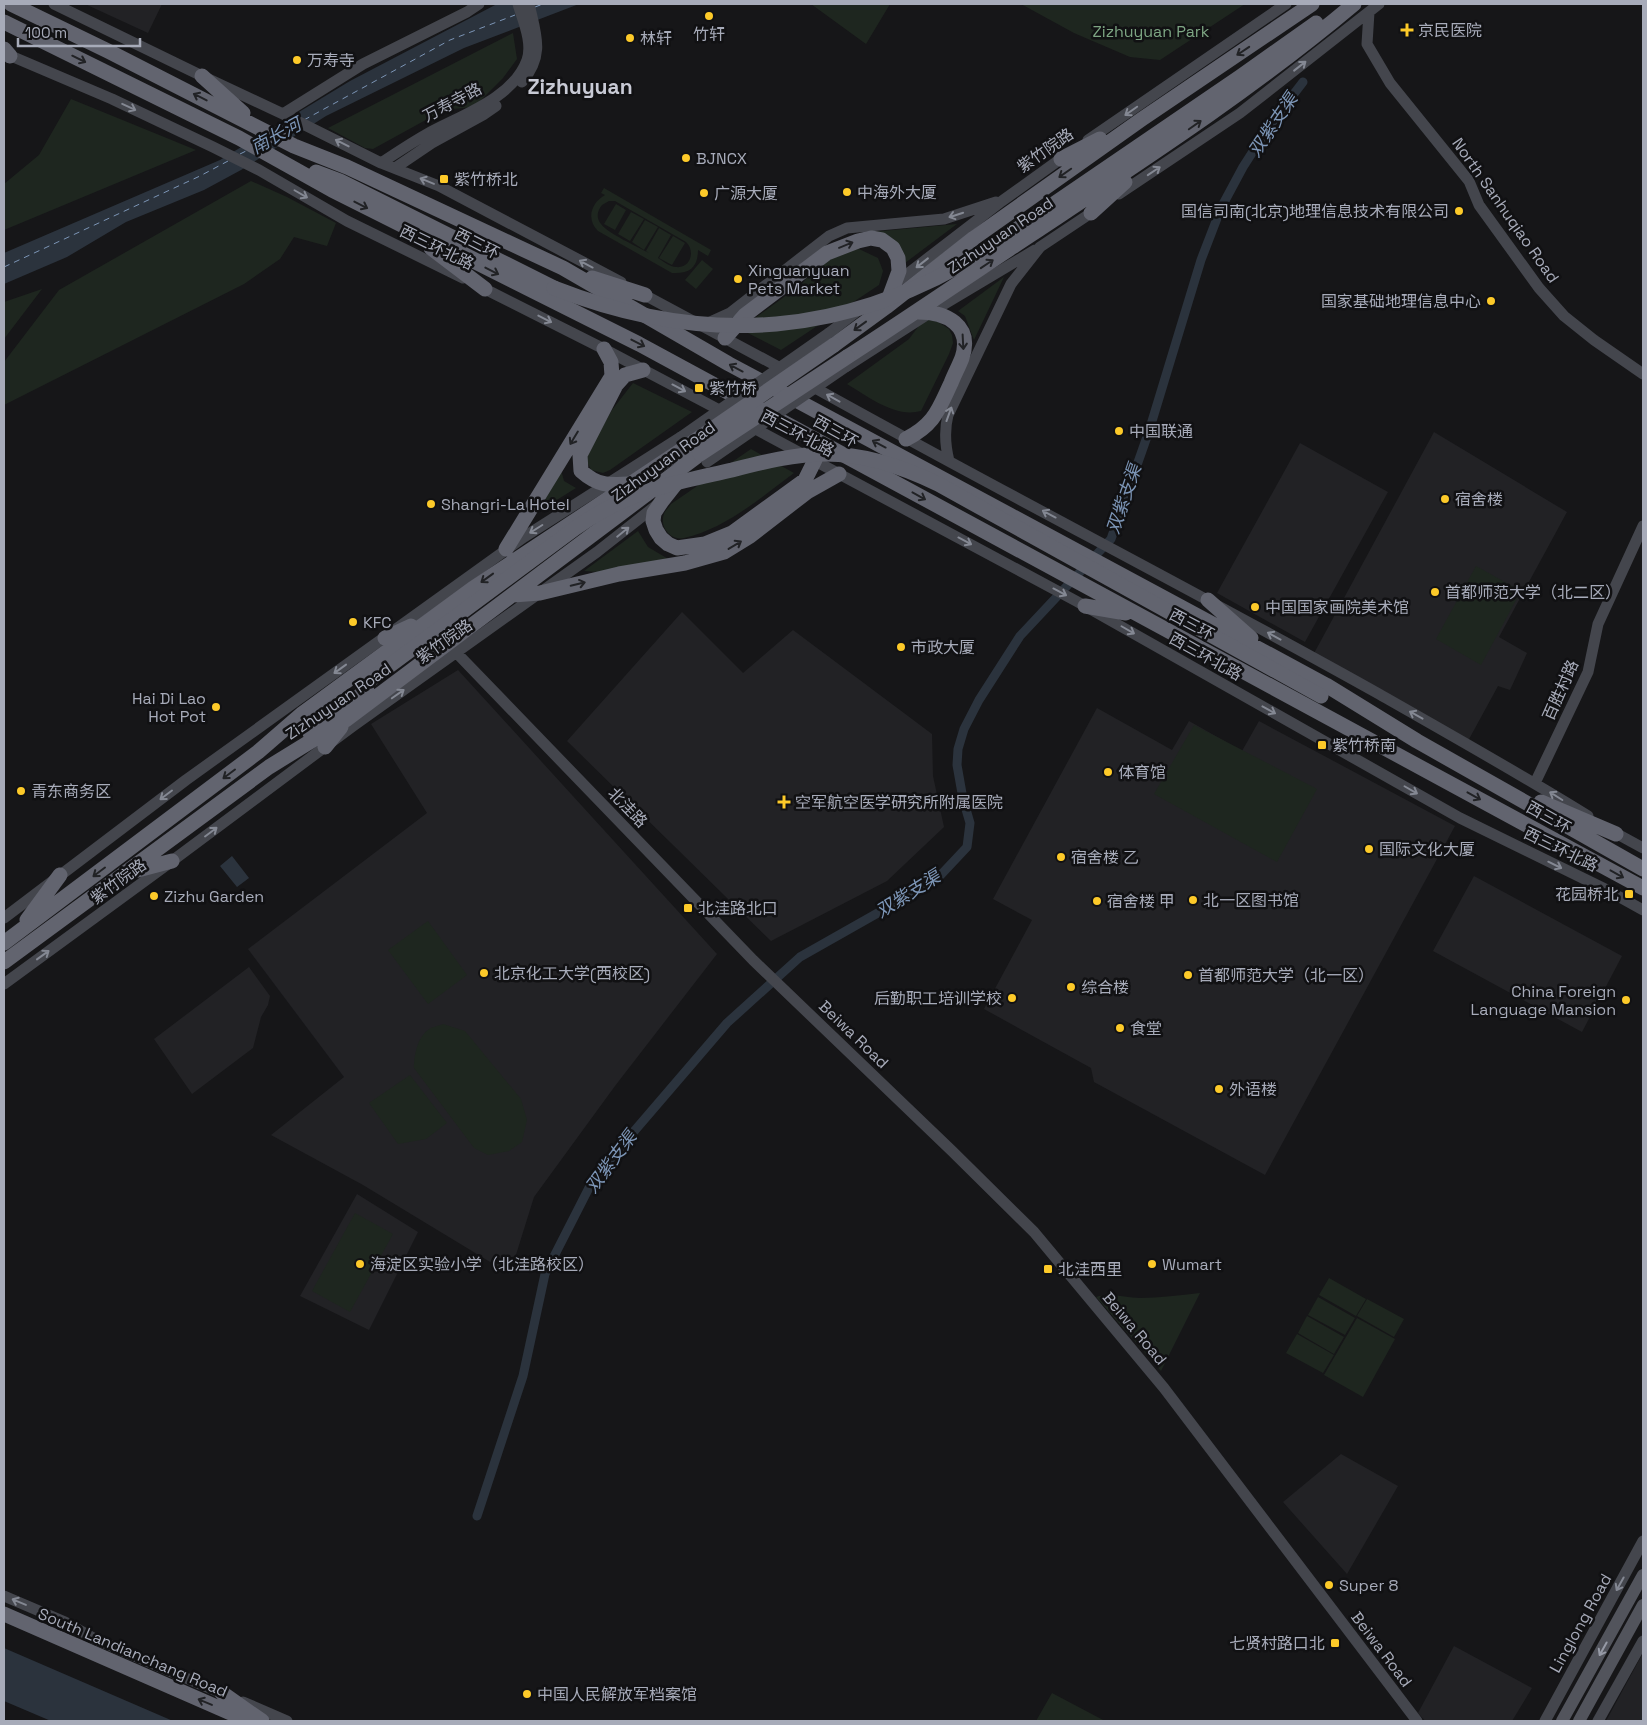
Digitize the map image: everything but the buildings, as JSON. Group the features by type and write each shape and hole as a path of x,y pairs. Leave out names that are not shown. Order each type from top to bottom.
{"highway":[{"path":"11,4 108,50 259,127 344,174 558,279 611,308 662,319 739,326 793,323 851,311 910,291 965,264 986,246 1236,71 1325,4"},
{"name":"Zizhuyuan Road","path":"4,962 269,767 347,719 452,648 513,595 832,339 886,307 974,238 1142,119 1312,4"},
{"path":"986,246 1240,77 1342,4"},
{"name":"Zizhuyuan Road","path":"359,685 440,613 494,573 631,484 847,362 925,312 1251,86 1354,4"},
{"name":"西三环","path":"4,22 239,138 332,190 639,344 1643,888"},
{"path":"202,76 259,127"},
{"path":"1060,159 1142,119"},
{"path":"1091,213 1165,145"},
{"path":"272,156 340,181 558,279 645,295"},
{"path":"402,226 485,289"},
{"path":"725,338 745,315 827,253 870,238 882,240 893,248 898,258 899,271 886,307"},
{"name":"西三环","path":"558,279 729,364 1326,685 1417,741 1643,869"},
{"path":"906,439 921,431 931,421 962,357 965,344 962,330 952,320 925,312"},
{"path":"506,549 612,376 611,362 604,349"},
{"path":"631,484 606,485 587,476 581,471 580,455 616,385 625,376 643,370"},
{"path":"694,450 654,513 653,522 661,538 677,548 705,544 732,534 805,480 814,460"},
{"path":"4,943 258,752 329,709 359,685 592,525 619,510 672,492 783,466 830,462 874,467 915,481 1319,698 1417,741"},
{"path":"513,595 540,593 619,574 685,563 724,552 750,536 806,492 839,474"},
{"path":"1208,600 1271,656"},
{"path":"1081,603 1139,615"},
{"path":"269,767 331,715 359,685 382,639 440,613"},
{"path":"1319,698 1408,760"},
{"path":"324,747 347,719"},
{"path":"1477,775 1616,834"},
{"path":"125,873 172,861"},
{"path":"17,933 60,875"},
{"name":"South Landianchang Road","path":"4,1614 249,1721"},
{"path":"222,1693 262,1721"}],"main road":[{"name":"Linglong Road","path":"1562,1721 1643,1575"},
{"path":"1579,1721 1643,1605"}],"street":[{"path":"54,4 381,163 439,186 703,325 906,439 1208,600 1535,783 1616,834 1643,848"},
{"path":"283,114 363,64 467,12 479,4"},
{"path":"395,168 432,143 483,115 506,98 532,68 537,54 537,41 518,4"},
{"path":"529,4 530,28"},
{"name":"紫竹院路","path":"832,339 895,283 1002,201 1286,4"},
{"path":"925,312 1040,247 1240,113 1379,4"},
{"name":"North Sanhuqiao Road","path":"1369,12 1367,44 1390,83 1469,181 1479,205 1539,288 1564,316 1594,340 1643,374"},
{"name":"万寿寺路","path":"381,163 428,134 483,106 509,85 520,73 527,60 530,28"},
{"name":"西三环北路","path":"6,52 220,150 347,220 604,349 1081,603 1460,818 1607,890 1643,910"},
{"path":"703,325 730,313 829,236 847,228 944,219 1002,201"},
{"path":"949,461 944,431 948,415 1011,284 1040,247"},
{"path":"4,918 186,780 506,549 606,485 694,450"},
{"name":"紫竹院路","path":"4,984 324,747 452,648 540,593 597,552 662,501"},
{"name":"百胜村路","path":"1535,783 1588,672 1598,624 1643,526"},
{"name":"北洼路","path":"452,648 758,964 1034,1232 1164,1388 1417,1721"},
{"name":"Linglong Road","path":"1545,1721 1643,1541"},
{"path":"4,1596 65,1622 95,1639 287,1721"},
{"path":"1598,1721 1643,1641"}],"shaded area":[{"path":"85,4 162,4 148,33"},
{"name":"首都师范大学（北二区）","path":"1434,432 1567,512 1499,637 1527,653 1510,690 1498,686 1468,741 1312,657"},
{"path":"1300,443 1388,492 1305,642 1217,593"},
{"name":"空军航空医学研究所附属医院","path":"682,612 743,673 793,630 932,734 933,776 944,827 887,881 771,941 567,741"},
{"name":"北京化工大学(西校区)","path":"458,670 717,954 615,1086 534,1197 510,1274 363,1185 271,1135 344,1077 248,949 427,813 371,724"},
{"name":"首都师范大学（北一区）","path":"1097,708 1172,750 1189,721 1242,751 1259,721 1455,826 1265,1175 1094,1082 1091,1068 984,1009 1032,920 993,899"},
{"path":"1474,876 1622,956 1582,1032 1433,951"},
{"path":"249,967 270,996 268,1005 261,1017 253,1048 192,1094 154,1039"},
{"name":"海淀区实验小学（北洼路校区）","path":"357,1194 418,1232 369,1330 300,1296"},
{"path":"1341,1454 1398,1486 1347,1574 1283,1502"},
{"path":"1454,1646 1532,1688 1512,1721 1425,1721 1418,1713"},
{"path":"1643,1653 1643,1721 1606,1721"}],"green space":[{"path":"811,4 890,4 866,44"},
{"name":"Zizhuyuan Park","path":"1021,4 1245,4 1160,60 1130,57 1074,33"},
{"path":"513,33 517,59 503,78 474,107 452,109 433,116 373,149 365,148 328,128"},
{"path":"71,99 196,150 4,230 4,184 39,155"},
{"path":"251,181 287,197 336,223 327,246 294,237 280,259 244,284 4,405 4,362 59,290"},
{"path":"604,188 711,250 708,256 698,250 698,256 691,269 672,273 598,231 594,226 591,216 596,202 605,195 601,193","holes":["609,201 615,201 686,242 691,250 688,262 681,267 674,267 658,258 671,235 659,228 646,251 649,253 604,228 598,219 599,210 602,205"]},
{"path":"616,204 626,210 615,230 604,224"},
{"path":"631,212 644,219 630,241 618,234"},
{"path":"645,220 658,227 644,250 632,242"},
{"path":"957,224 905,263 871,232"},
{"path":"673,236 685,243 672,265 659,258"},
{"path":"859,249 878,258 883,271 879,285 781,350 740,329 802,284 817,264 845,251"},
{"path":"702,260 713,269 696,289 685,280"},
{"path":"1004,277 974,340 965,316 958,311"},
{"path":"42,289 4,339 4,302"},
{"path":"924,319 938,322 949,329 953,343 921,411 902,412 892,409 847,384 909,339"},
{"path":"633,383 692,412 610,470 603,473 591,470 585,457 612,410"},
{"path":"751,449 794,473 756,502 715,527 684,538 675,537 667,532 663,519 671,504"},
{"path":"561,470 564,481 576,488 531,516"},
{"path":"638,531 648,547 670,560 598,572 584,571"},
{"path":"1476,566 1521,591 1481,665 1436,639"},
{"path":"1194,725 1317,789 1277,862 1154,794"},
{"path":"428,921 467,975 428,1004 388,950"},
{"path":"443,1024 465,1031 521,1099 527,1120 522,1142 509,1151 488,1155 474,1148 414,1068 419,1042 424,1033"},
{"path":"410,1075 447,1123 426,1139 398,1144 369,1103"},
{"path":"355,1213 393,1234 350,1312 312,1291"},
{"path":"1329,1278 1366,1299 1356,1316 1319,1295"},
{"path":"1200,1293 1161,1371 1096,1297 1113,1295 1148,1298"},
{"path":"1318,1297 1355,1318 1345,1335 1308,1315"},
{"path":"1367,1299 1404,1319 1394,1337 1357,1316"},
{"path":"1307,1316 1344,1337 1334,1354 1298,1333"},
{"path":"1357,1318 1395,1339 1363,1397 1324,1375"},
{"path":"1297,1334 1334,1355 1323,1373 1286,1353"},
{"path":"1052,1693 1105,1721 1036,1721"}],"water":[{"name":"南长河","path":"497,4 579,4 464,48 326,116 241,170 204,190 126,222 67,257 4,284 4,253 220,160 350,81"},
{"path":"232,856 249,878 237,887 220,866"},
{"path":"4,1648 173,1721 51,1721 4,1701"}],"waterway":[{"name":"双紫支渠","path":"477,1516 523,1376 545,1274 594,1178 727,1023 800,957 936,880 967,847 970,823 963,799 957,765 958,749 964,729 979,700 1020,636 1111,539 1149,431 1201,260 1221,208 1243,167 1270,125 1303,82"}],"ferry route":[{"path":"535,7 543,4"},
{"path":"304,120 450,40 515,15"},
{"path":"282,132 294,125"},
{"path":"240,154 248,150"},
{"path":"4,267 200,176 228,161"}],"place":[{"name":"竹轩","path":"709,16"},
{"name":"京民医院","path":"1407,30"},
{"name":"林轩","path":"630,38"},
{"name":"万寿寺","path":"297,60"},
{"name":"BJNCX","path":"686,158"},
{"name":"紫竹桥北","path":"444,179"},
{"name":"中海外大厦","path":"847,192"},
{"name":"广源大厦","path":"704,193"},
{"name":"国信司南(北京)地理信息技术有限公司","path":"1459,211"},
{"name":"Xinguanyuan Pets Market","path":"738,279"},
{"name":"国家基础地理信息中心","path":"1491,301"},
{"name":"紫竹桥","path":"699,388"},
{"name":"中国联通","path":"1119,431"},
{"name":"宿舍楼","path":"1445,499"},
{"name":"Shangri-La Hotel","path":"431,504"},
{"name":"首都师范大学（北二区）","path":"1435,592"},
{"name":"中国国家画院美术馆","path":"1255,607"},
{"name":"KFC","path":"353,622"},
{"name":"市政大厦","path":"901,647"},
{"name":"Hai Di Lao Hot Pot","path":"216,707"},
{"name":"紫竹桥南","path":"1322,745"},
{"name":"体育馆","path":"1108,772"},
{"name":"青东商务区","path":"21,791"},
{"name":"空军航空医学研究所附属医院","path":"784,802"},
{"name":"国际文化大厦","path":"1369,849"},
{"name":"宿舍楼 乙","path":"1061,857"},
{"name":"花园桥北","path":"1629,894"},
{"name":"Zizhu Garden","path":"154,896"},
{"name":"北一区图书馆","path":"1193,900"},
{"name":"宿舍楼 甲","path":"1097,901"},
{"name":"北洼路北口","path":"688,908"},
{"name":"北京化工大学(西校区)","path":"484,973"},
{"name":"首都师范大学（北一区）","path":"1188,975"},
{"name":"综合楼","path":"1071,987"},
{"name":"后勤职工培训学校","path":"1012,998"},
{"name":"China Foreign Language Mansion","path":"1626,1000"},
{"name":"食堂","path":"1120,1028"},
{"name":"外语楼","path":"1219,1089"},
{"name":"海淀区实验小学（北洼路校区）","path":"360,1264"},
{"name":"Wumart","path":"1152,1264"},
{"name":"北洼西里","path":"1048,1269"},
{"name":"Super 8","path":"1329,1585"},
{"name":"七贤村路口北","path":"1335,1643"},
{"name":"中国人民解放军档案馆","path":"527,1694"}],"district":[{"name":"Zizhuyuan","path":"580,87"}]}
